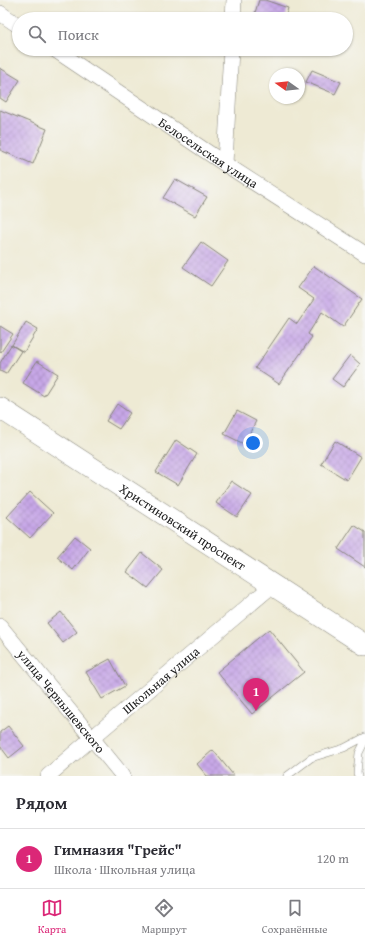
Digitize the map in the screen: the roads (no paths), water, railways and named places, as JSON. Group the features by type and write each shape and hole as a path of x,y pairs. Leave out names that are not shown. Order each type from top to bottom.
{"street":[{"path":"233,12 234,0"},
{"path":"0,13 12,21"},
{"name":"Белосельская улица","path":"64,56 225,164 365,254"},
{"path":"225,164 231,56"},
{"name":"Христиновский проспект","path":"0,408 365,645"},
{"name":"Школьная улица","path":"48,776 273,585"},
{"name":"улица Чернышевского","path":"0,626 122,776"}],"lane":[{"path":"287,776 311,758 344,748 365,738"},
{"path":"358,776 359,753 365,741"}],"place":[{"name":"Гимназия \"Грейс\"","path":"256,711"}]}
